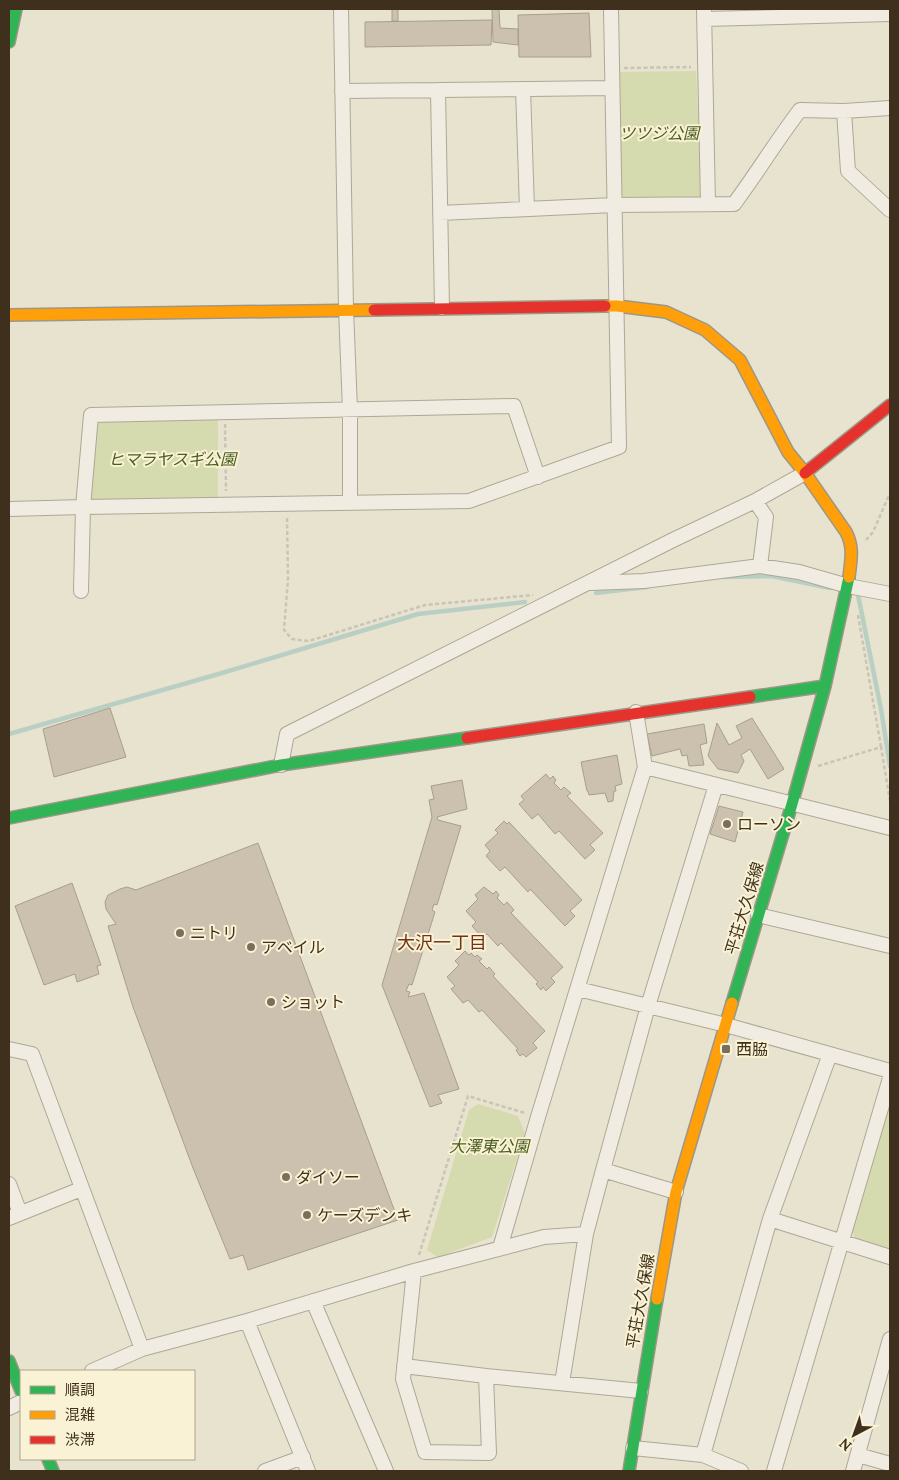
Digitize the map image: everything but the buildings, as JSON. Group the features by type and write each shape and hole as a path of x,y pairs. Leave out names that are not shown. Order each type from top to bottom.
{"street":[{"path":"9,42 16,9"},
{"path":"341,9 346,309 350,410 350,503"},
{"path":"9,509 469,501 619,448 611,9"},
{"path":"708,204 704,14 890,14"},
{"path":"342,91 612,88"},
{"path":"524,89 527,209"},
{"path":"438,90 442,308"},
{"path":"440,213 614,205 734,204 761,167 782,133 800,110 890,108"},
{"path":"844,110 848,171 890,210"},
{"name":"平荘大久保線","path":"9,315 617,306 666,312 704,330 740,360 788,452 846,532 851,542 852,553 848,586 825,686 792,804 676,1192 629,1471"},
{"path":"81,591 83,507 91,415 514,406 538,476"},
{"path":"282,765 288,734 755,501 805,473 890,406"},
{"path":"755,501 766,517 760,566"},
{"path":"586,584 644,581 760,566 799,572 848,586 890,594"},
{"path":"9,818 282,765 825,686"},
{"path":"500,1248 538,1116 645,767 636,712"},
{"path":"645,767 890,828"},
{"path":"562,1383 586,1234 648,1006 716,784"},
{"path":"758,915 890,946"},
{"path":"578,989 726,1025 890,1071"},
{"path":"9,1049 32,1054 142,1349"},
{"path":"703,1454 770,1220 830,1054"},
{"path":"774,1471 890,1078"},
{"path":"603,1170 676,1192"},
{"path":"9,1184 14,1216 81,1189"},
{"path":"770,1220 890,1257"},
{"path":"94,1370 142,1349 247,1321 414,1271 544,1237 586,1234"},
{"path":"414,1271 403,1379 425,1452 489,1453 486,1376"},
{"path":"313,1302 386,1471"},
{"path":"247,1321 308,1471"},
{"path":"853,1471 890,1339"},
{"path":"9,1361 20,1388"},
{"path":"404,1366 641,1391"},
{"path":"633,1448 703,1454 742,1471"},
{"path":"858,1455 890,1464"},
{"path":"265,1471 303,1457"}],"path":[{"path":"612,68 705,66"},
{"path":"225,412 226,505"},
{"path":"852,553 873,532 890,493"},
{"path":"287,504 288,579 284,630 292,640 309,641 424,605 537,594 546,604"},
{"path":"858,613 890,801"},
{"path":"802,768 812,768 881,747"},
{"path":"414,1271 468,1096 538,1116"}],"green space":[{"name":"ツツジ公園","path":"696,71 702,196 695,199 628,200 619,194 617,72"},
{"name":"ヒマラヤスギ公園","path":"218,417 218,497 94,503 88,497 97,421"},
{"path":"890,1100 890,1249 856,1239 851,1230"},
{"name":"大澤東公園","path":"478,1104 518,1116 525,1133 492,1237 438,1257 427,1250 469,1110"}],"waterway":[{"path":"724,577 771,576 830,588"},
{"path":"596,593 647,587"},
{"path":"858,595 881,709 890,766"},
{"path":"9,734 418,614 525,602"}],"traffic: fast":[{"path":"9,42 16,9"},
{"path":"732,1003 792,804 825,686 849,577"},
{"path":"750,697 825,686"},
{"path":"9,818 281,765 467,738"},
{"path":"629,1471 657,1299"},
{"path":"9,1361 20,1388"},
{"path":"48,1460 53,1471"}],"traffic: slow":[{"path":"605,306 666,312 705,330 740,360 788,452 846,532 851,548 849,577"},
{"path":"9,315 374,310"},
{"path":"657,1299 676,1192 732,1003"}],"traffic: jam":[{"path":"374,310 605,306"},
{"path":"805,473 890,405"},
{"path":"467,738 750,697"}],"place":[{"name":"ローソン","path":"727,824"},
{"name":"ニトリ","path":"180,933"},
{"name":"アベイル","path":"251,947"},
{"name":"ショット","path":"271,1002"},
{"name":"西脇","path":"726,1049"},
{"name":"ダイソー","path":"286,1177"},
{"name":"ケーズデンキ","path":"307,1215"}],"district":[{"name":"大沢一丁目","path":"442,942"}]}
